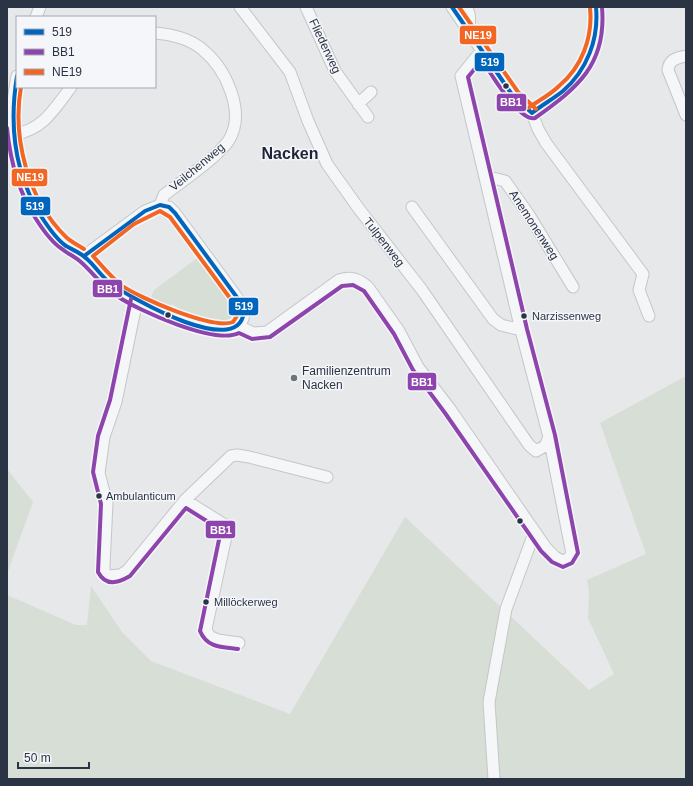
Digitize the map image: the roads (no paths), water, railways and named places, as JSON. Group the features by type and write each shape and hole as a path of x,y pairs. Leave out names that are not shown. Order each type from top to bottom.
{"street":[{"name":"Tulpenweg","path":"240,7 290,72 308,121 327,164 359,209 422,290 529,445 536,451 545,446 549,437"},
{"name":"Fliederweg","path":"306,7 335,71 368,117"},
{"path":"452,7 513,96 532,113 546,143 643,274 639,290 649,316"},
{"path":"466,7 470,14 468,30"},
{"path":"532,113 564,90 587,61 595,37 598,15 596,7"},
{"name":"Veilchenweg","path":"156,33 170,35 184,40 202,49 211,58 227,83 235,114 235,124 232,134 225,145 164,195 160,205"},
{"path":"239,326 252,334 267,332 339,280 355,278 368,287 399,331 418,367 450,409 532,528 555,557 562,561 568,559 572,554 549,437 521,330 461,76 482,50"},
{"path":"686,56 673,59 668,64 668,70 686,115"},
{"path":"16,84 12,115 17,158 25,186 40,215 63,244 84,256 108,282 137,300 168,314 206,327 231,330 239,326 244,318 244,307 169,207 160,205 144,211 84,256"},
{"path":"15,134 34,129 44,122 70,88"},
{"path":"358,104 371,92"},
{"name":"Anemonenweg","path":"485,176 505,181 529,215 573,287"},
{"path":"412,207 493,319 501,325 521,330"},
{"path":"137,300 116,402 104,436 100,473 107,503 104,566 107,576 120,575 127,571 185,500 231,456 237,455 327,477"},
{"path":"185,500 228,527 206,629 209,636 218,640 240,644"},
{"path":"494,779 489,702 506,609 533,536 532,528"}],"place":[{"name":"Narzissenweg","path":"524,316"},
{"name":"Familienzentrum Nacken","path":"294,378"},
{"name":"Ambulanticum","path":"99,496"},
{"name":"Millöckerweg","path":"206,602"}],"district":[{"name":"Nacken","path":"290,153"}]}
